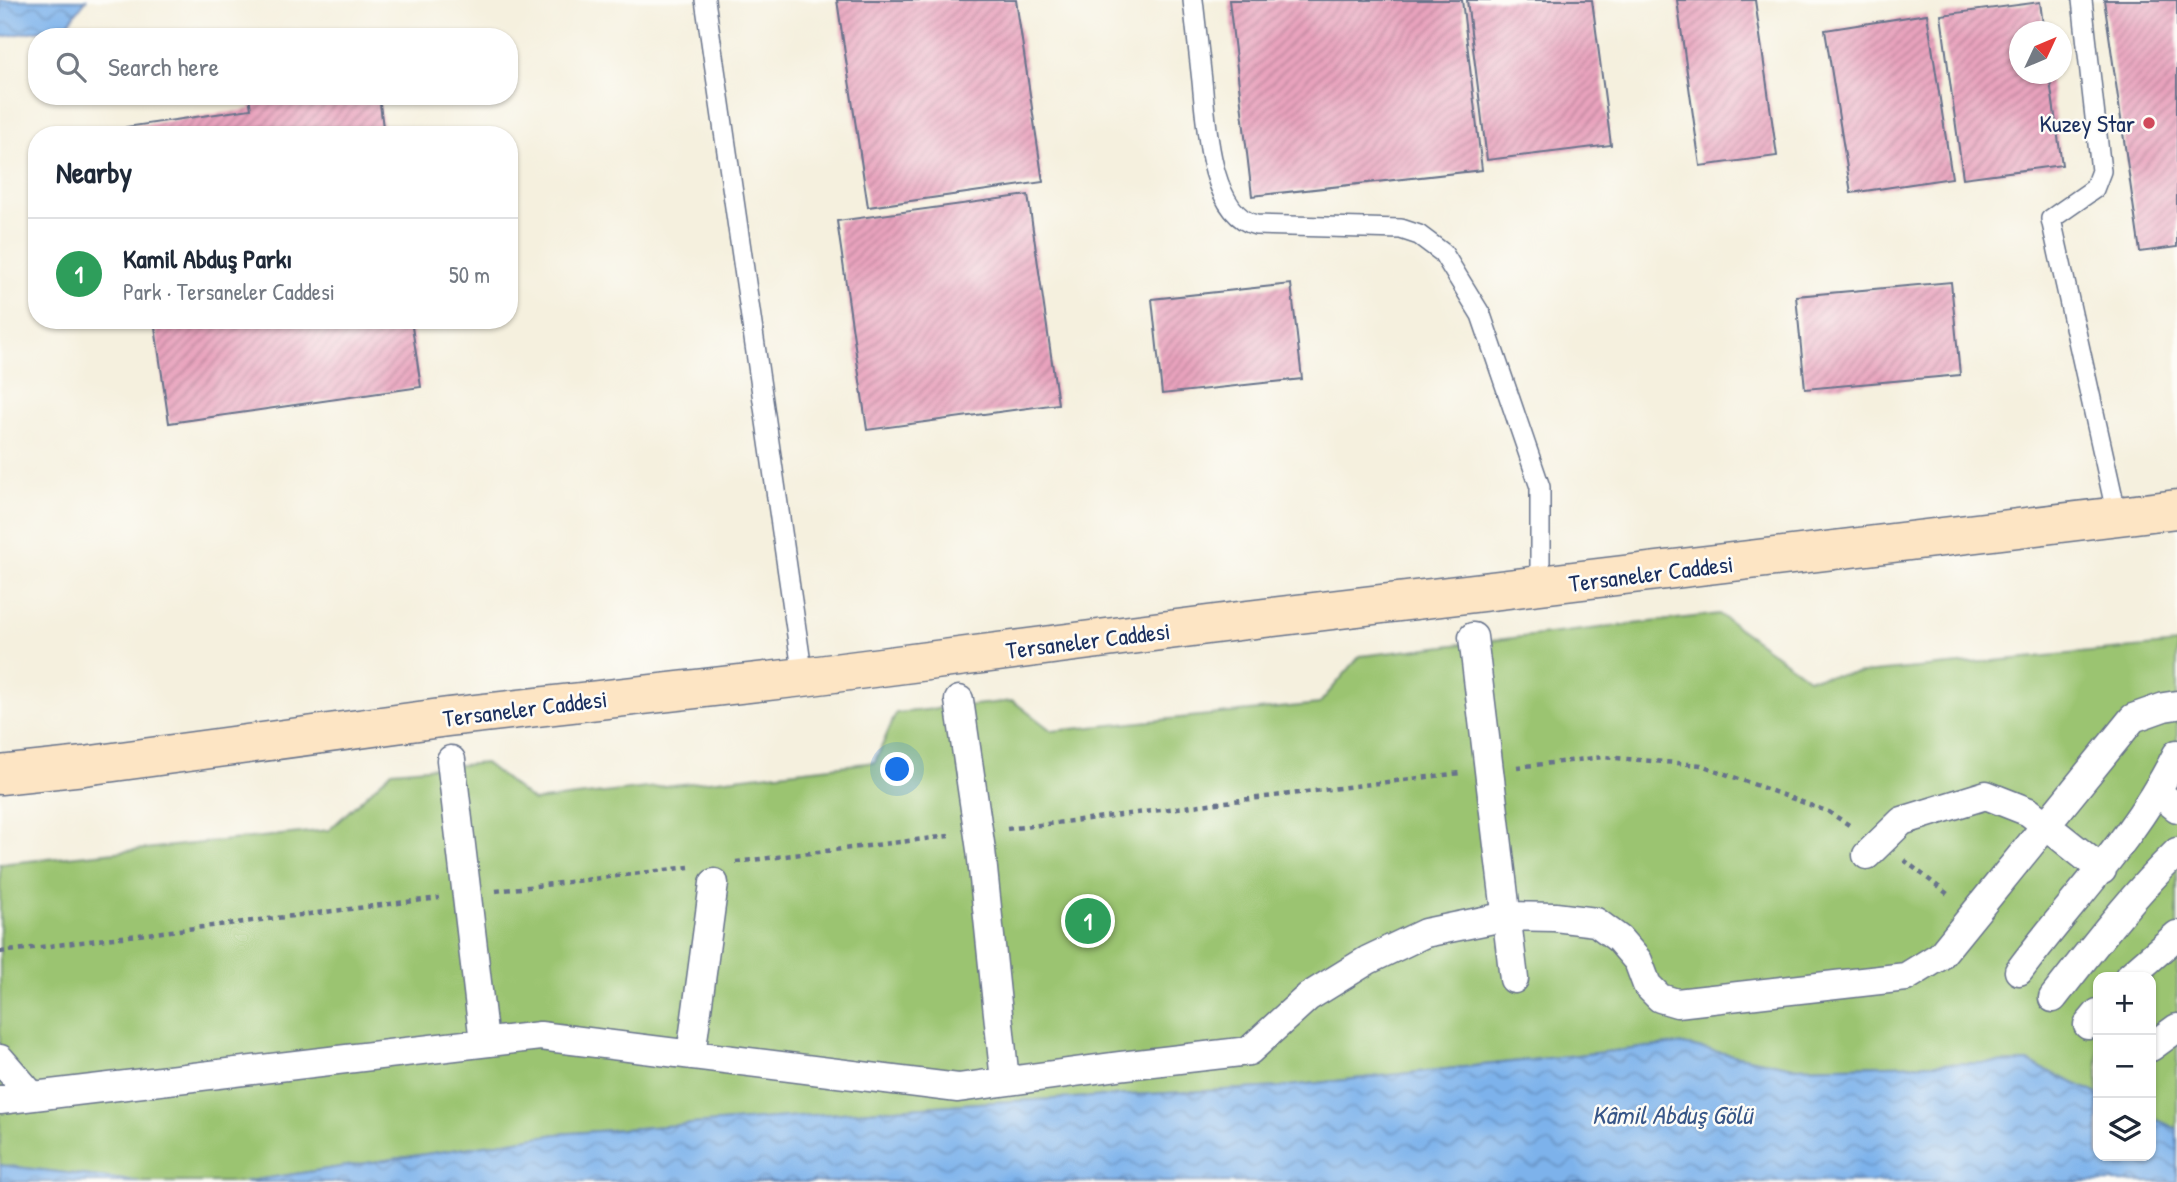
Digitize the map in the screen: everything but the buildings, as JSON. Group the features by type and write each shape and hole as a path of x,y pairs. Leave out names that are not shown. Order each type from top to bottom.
{"main road":[{"name":"Tersaneler Caddesi","path":"0,775 448,717 803,677 1226,623 2177,509"}],"street":[{"path":"1473,637 1514,979"},
{"path":"959,700 978,832 1005,1082"},
{"path":"0,1100 540,1035 958,1088 1249,1051 1308,997 1368,960 1425,933 1508,916 1555,917 1596,922 1619,939 1638,961 1647,985 1660,999 1677,1003 1906,977 1940,956 2133,718 2177,705"},
{"path":"2019,971 2120,848 2167,800 2177,754"},
{"path":"451,760 484,1042"},
{"path":"1873,849 1902,821 1986,795 2029,812 2102,870"},
{"path":"2053,998 2116,916 2146,881 2177,852"},
{"path":"691,1055 715,870"},
{"path":"2135,972 2177,935"},
{"path":"2156,1043 2177,1028"},
{"path":"0,1059 32,1096"}],"lane":[{"path":"705,0 803,677"},
{"path":"1193,0 1212,159 1226,198 1234,211 1256,225 1401,229 1419,235 1432,243 1452,266 1481,315 1539,487 1539,587"},
{"path":"2081,0 2101,171 2094,189 2051,219 2117,516"}],"path":[{"path":"0,952 467,895 715,870 978,832 1602,757 1701,765 1829,811 1873,849 1905,860 1973,914"}],"green space":[{"path":"1719,614 1808,678 2177,644 2177,1129 2156,1119 2156,972 2093,972 2093,1092 2028,1062 1793,1067 1678,1044 1280,1087 977,1103 557,1134 242,1182 141,1182 0,1165 0,864 329,830 392,771 485,763 533,801 875,762 896,713 1013,701 1052,731 1319,704 1360,656"}],"water":[{"path":"0,0 86,0 66,26 28,28 28,32 0,37"},
{"name":"Kâmil Abduş Gölü","path":"1678,1044 1793,1067 2028,1062 2093,1092 2093,1161 2156,1161 2156,1119 2177,1129 2177,1182 242,1182 557,1134 977,1103 1280,1087"},
{"path":"0,1165 141,1182 0,1182"}],"place":[{"name":"Kuzey Star","path":"2149,123"},
{"name":"Kamil Abduş Parkı","path":"1088,921"}]}
